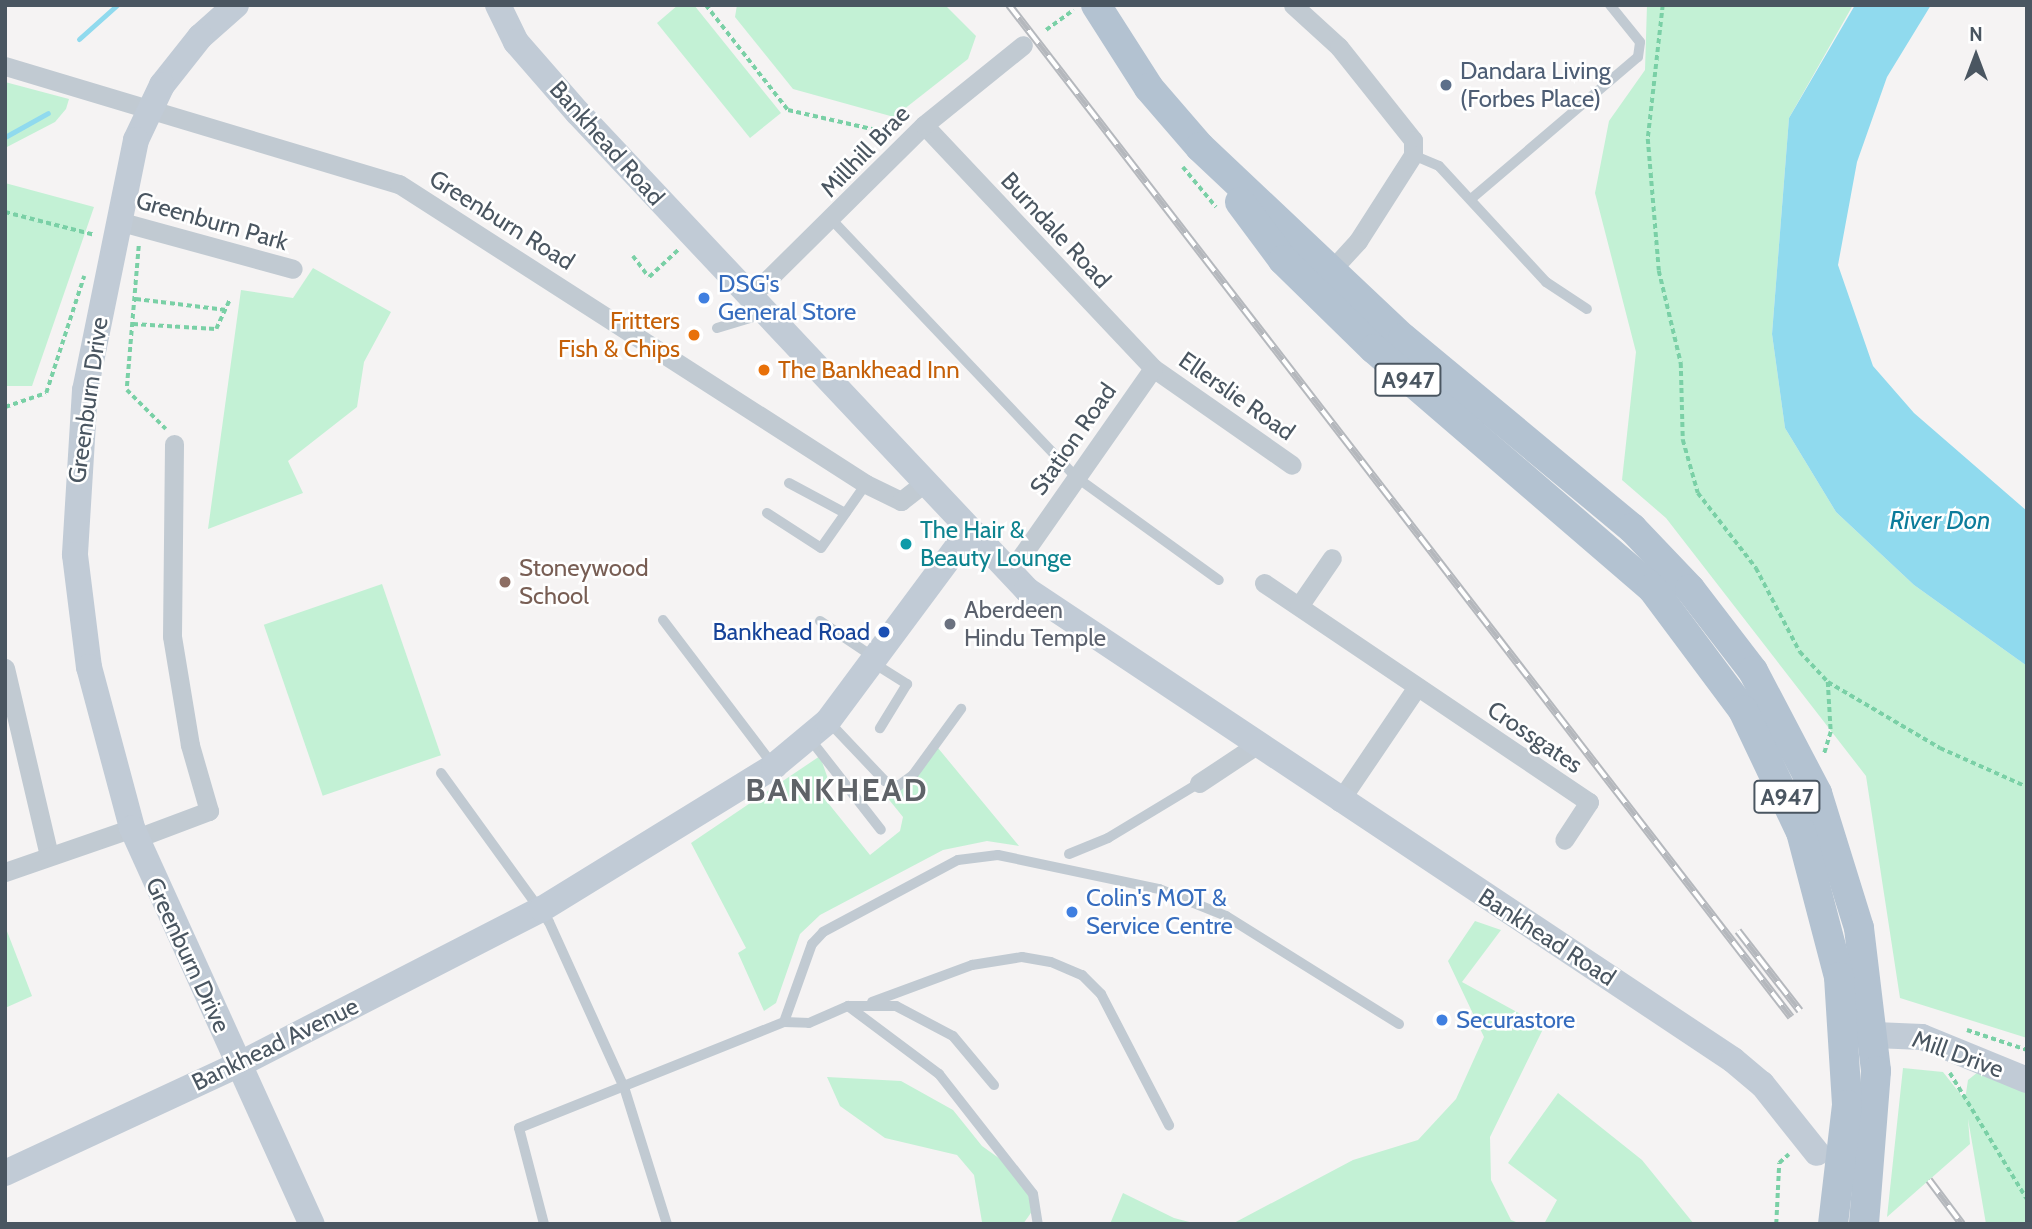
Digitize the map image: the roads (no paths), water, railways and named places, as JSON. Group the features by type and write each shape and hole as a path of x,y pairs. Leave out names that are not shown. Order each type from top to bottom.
{"main road":[{"name":"A947","path":"1083,11 1149,88 1190,155 1322,280 1455,422 1613,549 1716,668 1776,772 1810,857 1860,1033 1875,1127 1864,1224"},
{"name":"A947","path":"1833,1224 1860,1033"}],"street":[{"name":"Greenburn Drive","path":"236,5 191,47 149,109 129,224 79,438 75,555 89,667 134,833 312,1224"},
{"name":"Bankhead Road","path":"498,5 523,50 756,306 1009,574 1255,746 1733,1060 1773,1097 1817,1153"},
{"path":"1293,5 1409,127 1413,155 1322,280"},
{"name":"Millhill Brae","path":"756,306 832,219 924,125 1023,45"},
{"name":"Greenburn Road","path":"5,66 399,184 866,484 901,501 924,483"},
{"name":"Burndale Road","path":"924,125 1153,368"},
{"name":"Greenburn Park","path":"129,224 293,270"},
{"name":"Ellerslie Road","path":"1153,368 1292,465"},
{"name":"Station Road","path":"1009,574 1153,368"},
{"path":"5,872 49,856 209,811 190,745 172,636 174,444"},
{"name":"Bankhead Avenue","path":"5,1173 238,1065 542,909 774,766 819,729 876,662 969,531"},
{"path":"1298,606 1332,558"},
{"name":"Crossgates","path":"1264,583 1589,802 1564,840"},
{"path":"5,667 49,856"},
{"path":"1339,802 1417,687"},
{"path":"1199,783 1255,746"},
{"name":"Mill Drive","path":"1860,1033 1938,1042 2027,1080"}],"lane":[{"path":"1471,199 1638,57 1640,42 1610,5"},
{"path":"1413,155 1439,166 1546,282 1587,309"},
{"path":"832,219 1076,477 1219,580"},
{"path":"717,328 756,306"},
{"path":"789,483 845,513"},
{"path":"767,513 821,548 866,484"},
{"path":"663,620 774,766"},
{"path":"820,621 907,684 880,727"},
{"path":"819,729 885,781 898,786 913,775 961,709"},
{"path":"819,729 881,830"},
{"path":"441,773 542,909 624,1087 667,1224"},
{"path":"1069,854 1108,838 1199,783"},
{"path":"784,1022 812,944 823,932 939,868 998,855 1159,889 1226,916 1399,1024"},
{"path":"544,1224 519,1128 784,1022 809,1023 848,1006 872,1002 972,965 1022,957 1051,962 1082,975 1101,994 1169,1125"},
{"path":"872,1002 917,1012 937,1025 994,1085"},
{"path":"848,1006 939,1074 1032,1194 1038,1224"}],"water":[{"name":"River Don","path":"1855,5 1931,5 1887,77 1857,162 1838,265 1873,366 1914,413 2027,511 2027,666 1914,585 1836,512 1785,428 1772,334 1789,118"}],"waterway":[{"path":"79,39 117,5"},
{"path":"5,137 48,113"}],"railway":[{"path":"1009,5 1791,1017"},
{"path":"1738,931 1800,1011"},
{"path":"1929,1180 1962,1224"}],"place":[{"name":"Dandara Living (Forbes Place)","path":"1446,85"},
{"name":"DSG's General Store","path":"704,298"},
{"name":"Fritters Fish & Chips","path":"694,335"},
{"name":"The Bankhead Inn","path":"764,370"},
{"name":"The Hair & Beauty Lounge","path":"906,544"},
{"name":"Stoneywood School","path":"505,582"},
{"name":"Aberdeen Hindu Temple","path":"950,624"},
{"name":"Bankhead Road","path":"884,632"},
{"name":"Colin's MOT & Service Centre","path":"1072,912"},
{"name":"Securastore","path":"1442,1020"}],"district":[{"name":"BANKHEAD","path":"837,790"}]}
